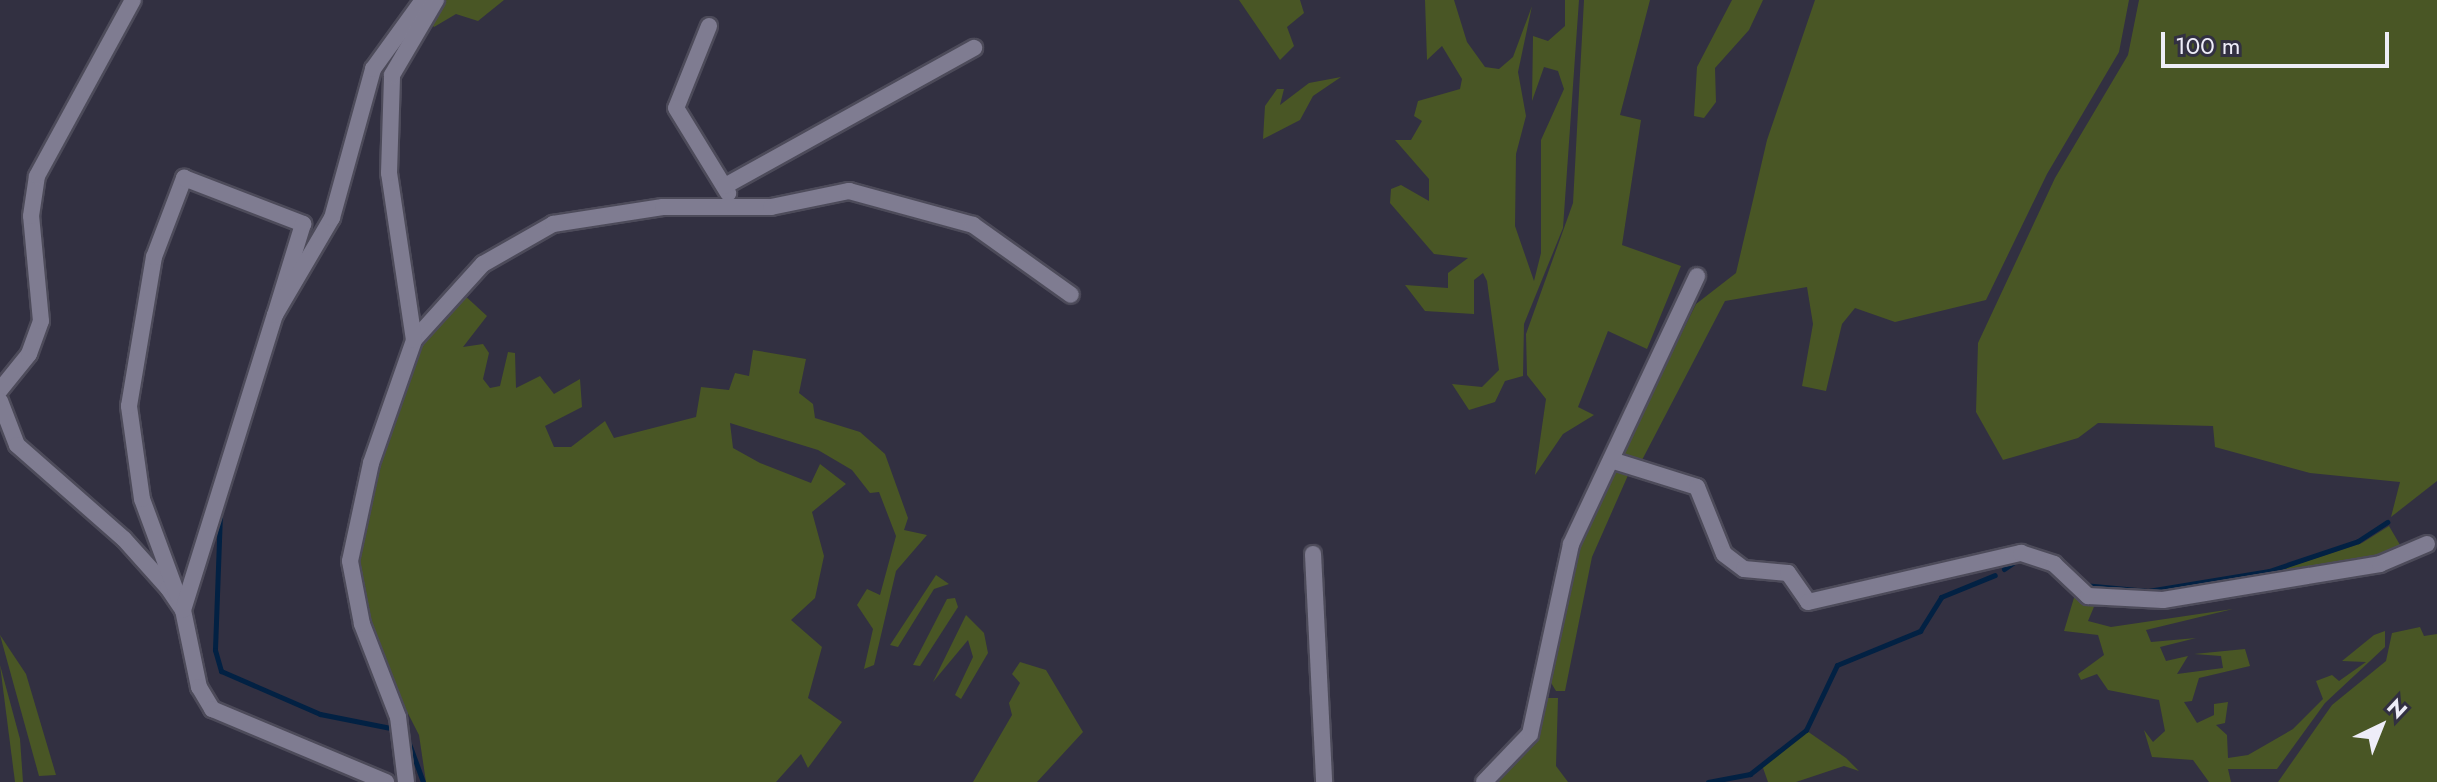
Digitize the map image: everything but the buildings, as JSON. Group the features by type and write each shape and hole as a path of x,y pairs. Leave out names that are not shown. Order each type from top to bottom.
{"street":[{"path":"0,390 29,354 41,321 31,216 37,176 133,0"},
{"path":"275,315 337,205 373,69 423,0"},
{"path":"414,340 389,173 391,98 396,61 436,0"},
{"path":"709,26 676,108 725,186 733,207"},
{"path":"725,186 974,48"},
{"path":"183,610 303,224 184,178 154,257 129,406 142,499 183,610 199,687 212,709 386,782"},
{"path":"406,782 398,717 362,624 350,561 371,463 414,340 501,250 553,224 663,207 733,207 849,191 973,225 1071,295"},
{"path":"1484,782 1530,734 1571,544 1697,276"},
{"path":"0,401 17,445 124,539 183,610"},
{"path":"1611,460 1697,487 1724,554 1752,572 1788,573 1808,602 2021,553 2054,564 2088,596 2163,600 2380,564 2427,544"},
{"path":"1313,554 1324,782"}],"green space":[{"path":"441,0 504,0 478,21 456,14 434,27 428,21"},
{"path":"1239,0 1300,0 1304,13 1287,27 1294,46 1280,60"},
{"path":"1425,0 1454,0 1467,42 1485,67 1499,69 1513,57 1532,6 1518,72 1526,116 1516,154 1515,226 1534,281 1541,253 1541,140 1564,89 1558,71 1544,67 1532,101 1533,36 1548,41 1565,26 1565,0 1579,0 1563,228 1524,324 1523,376 1505,381 1495,402 1469,410 1452,384 1482,387 1499,370 1487,281 1483,273 1474,280 1474,314 1425,311 1405,285 1448,288 1448,273 1468,258 1434,254 1390,203 1391,189 1401,185 1429,201 1429,179 1395,140 1411,140 1422,121 1414,116 1418,101 1460,89 1462,79 1442,46 1427,60"},
{"path":"1584,0 1650,0 1620,115 1641,120 1622,245 1681,266 1647,349 1608,331 1578,407 1594,415 1563,434 1535,475 1546,399 1527,375 1526,334 1573,203"},
{"path":"1732,0 1763,0 1749,30 1715,68 1716,102 1704,118 1694,116 1697,67"},
{"path":"1815,0 2129,0 2119,52 2047,174 1986,300 1895,322 1855,308 1842,324 1826,391 1802,386 1813,324 1807,287 1725,301 1641,462 1619,460 1696,304 1736,273 1767,140"},
{"path":"2139,0 2437,0 2437,481 2391,517 2400,482 2310,473 2215,447 2213,426 2098,423 2078,438 2003,460 1976,412 1978,343 2055,178 2128,55"},
{"path":"1341,77 1313,96 1300,120 1263,139 1265,106 1277,89 1284,89 1280,105 1309,83"},
{"path":"462,293 487,316 463,347 483,344 489,353 483,379 490,388 500,386 508,352 515,353 516,388 540,376 554,394 580,379 582,407 545,426 554,447 571,447 605,421 614,438 696,417 701,387 729,390 735,373 749,376 753,350 806,359 799,393 813,404 815,418 860,432 885,454 908,518 904,530 927,535 896,571 874,665 864,669 873,629 857,605 867,589 880,595 896,536 879,492 870,493 852,470 818,450 730,423 733,448 760,463 811,483 820,464 846,484 812,512 824,556 815,598 791,620 822,647 808,698 842,722 808,768 801,754 776,782 426,782 419,735 376,651 355,578 375,464 422,346"},
{"path":"1610,470 1629,473 1592,557 1565,691 1556,691 1550,681 1575,558"},
{"path":"2389,526 2403,550 2380,561 2154,599 2095,590 2167,592 2262,576 2362,543"},
{"path":"936,575 949,584 934,589 898,647 890,645"},
{"path":"2076,591 2096,602 2088,621 2111,627 2233,609 2146,630 2151,642 2196,638 2160,647 2166,661 2188,656 2177,674 2223,668 2221,656 2194,654 2245,649 2250,666 2199,678 2192,701 2184,702 2197,723 2214,715 2214,704 2228,702 2225,723 2216,725 2227,735 2228,758 2248,755 2293,729 2323,699 2316,681 2332,675 2339,681 2366,662 2342,661 2374,635 2385,631 2385,647 2325,703 2277,769 2228,769 2231,782 2209,782 2193,760 2152,757 2144,730 2153,742 2165,731 2159,700 2108,690 2097,674 2081,680 2078,674 2104,655 2098,635 2064,631"},
{"path":"955,598 958,607 920,666 913,665 947,599"},
{"path":"966,615 984,633 988,653 961,699 955,695 973,657 968,640 933,682"},
{"path":"2420,627 2424,636 2437,634 2437,782 2278,782 2332,705 2386,661 2392,633"},
{"path":"0,635 26,674 56,775 39,776"},
{"path":"1020,662 1046,670 1083,732 1037,782 973,782 1012,715 1009,703 1020,683 1012,674"},
{"path":"0,665 20,739 23,782 15,782"},
{"path":"1546,698 1558,698 1556,766 1568,782 1490,782"},
{"path":"1807,731 1859,771 1844,766 1796,782 1768,782 1762,765"}],"waterway":[{"path":"220,513 215,650 221,671 320,714 396,729"},
{"path":"2083,585 2148,591 2269,571 2358,541 2387,522"},
{"path":"2004,569 2014,562"},
{"path":"1708,782 1750,774 1806,730 1837,665 1920,631 1941,597 1995,575"},
{"path":"407,738 423,782"}]}
